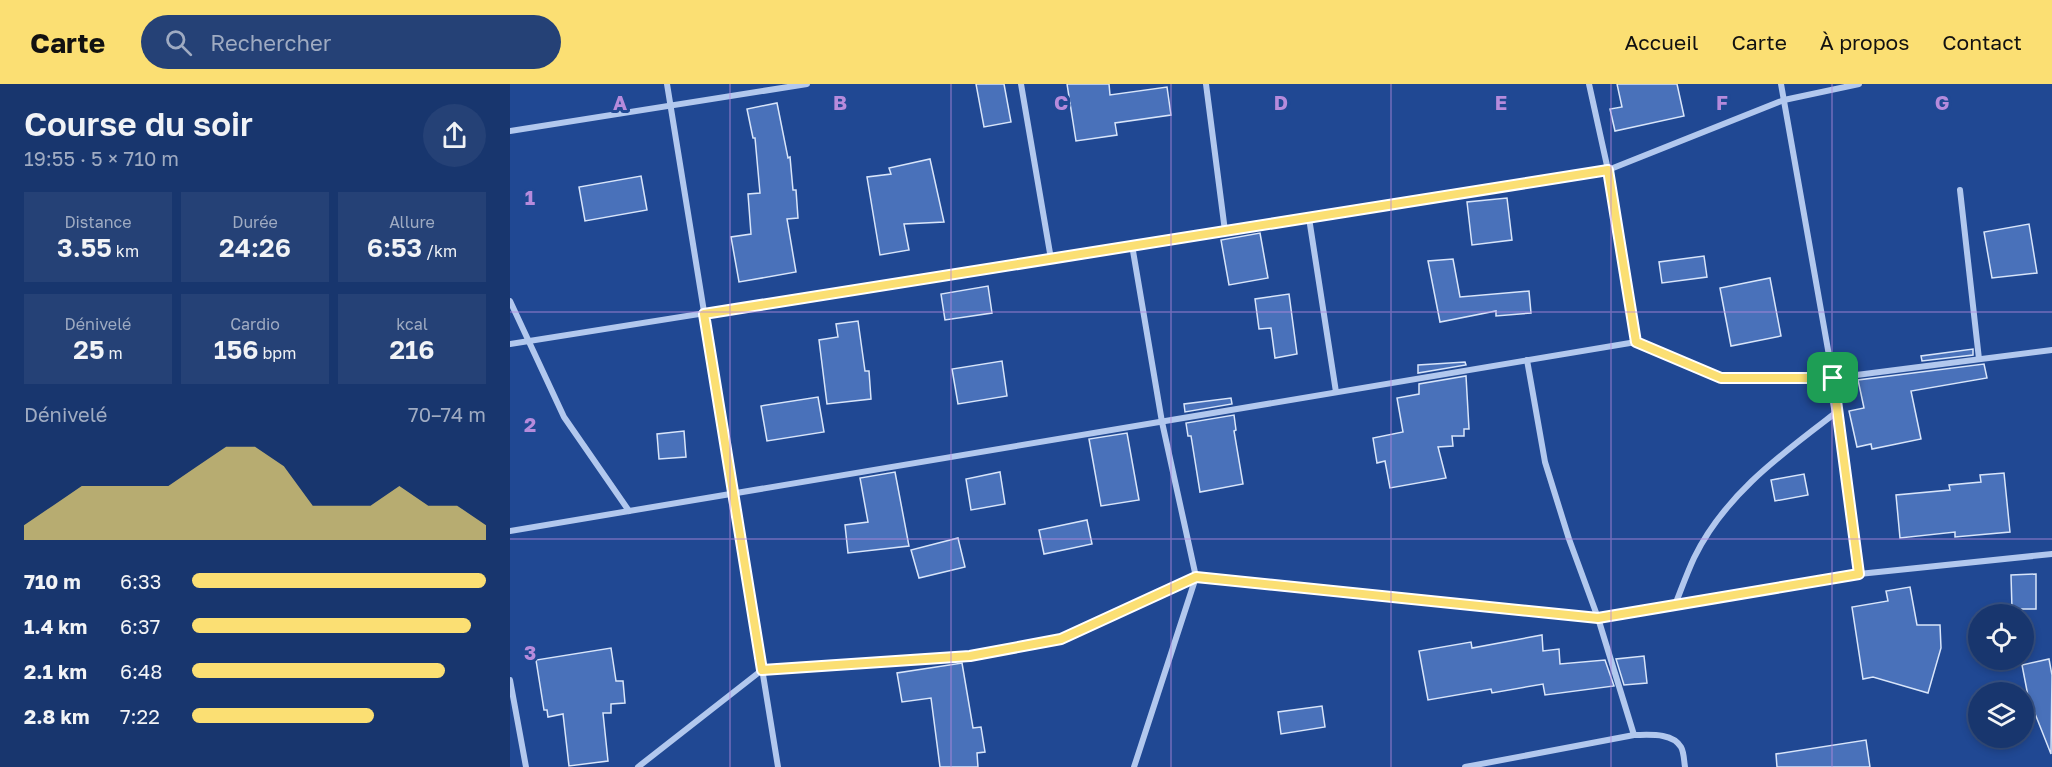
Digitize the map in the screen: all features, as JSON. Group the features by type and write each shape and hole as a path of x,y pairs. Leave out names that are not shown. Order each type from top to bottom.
{"street":[{"path":"667,84 778,767"},
{"path":"510,131 807,84"},
{"path":"1021,84 1051,259"},
{"path":"1206,84 1225,231"},
{"path":"1589,84 1608,170 1636,342"},
{"path":"1781,84 1833,378 1859,574"},
{"path":"510,344 1608,170 1784,100 1858,84"},
{"path":"1960,190 1979,359"},
{"path":"1309,218 1336,392"},
{"path":"1132,245 1162,422 1196,577 1134,767"},
{"path":"510,301 564,417 629,511"},
{"path":"510,531 1636,342 1721,378 1833,378 2052,350"},
{"path":"1527,360 1545,462 1569,539 1598,618 1634,735"},
{"path":"1675,605 1694,557 1717,520 1744,488 1780,456 1838,411"},
{"path":"638,767 762,670 970,656 1061,639 1196,577 1598,618 1859,574 2052,554"},
{"path":"510,680 526,767"},
{"path":"1465,767 1634,735 1659,735 1672,738 1681,747 1685,767"}],"building":[{"path":"976,84 1004,84 1011,122 984,127"},
{"path":"1067,84 1109,84 1110,95 1167,87 1171,115 1115,123 1117,135 1076,141"},
{"path":"1617,84 1677,84 1684,116 1615,131 1610,109 1622,107"},
{"path":"777,103 788,158 790,157 793,190 796,190 798,218 787,219 796,272 739,282 731,237 751,234 748,194 760,193 755,138 753,138 747,109"},
{"path":"930,159 944,222 904,224 909,250 880,255 867,177 891,174 889,168"},
{"path":"641,176 647,210 585,221 579,187"},
{"path":"1507,198 1512,240 1472,245 1467,202"},
{"path":"2029,224 2037,273 1992,278 1984,232"},
{"path":"1260,233 1268,278 1229,285 1221,240"},
{"path":"1704,256 1707,277 1662,283 1659,262"},
{"path":"1453,259 1460,297 1529,291 1531,313 1496,316 1496,311 1440,322 1428,261"},
{"path":"1770,278 1781,336 1731,346 1720,288"},
{"path":"988,286 992,313 945,320 941,294"},
{"path":"1289,294 1297,354 1275,358 1271,328 1259,329 1255,299"},
{"path":"858,321 865,371 869,371 871,399 827,404 819,340 838,337 836,324"},
{"path":"1973,349 1973,355 1922,361 1921,356"},
{"path":"1002,361 1007,396 958,404 952,369"},
{"path":"1465,362 1466,365 1418,373 1418,365"},
{"path":"1984,364 1987,378 1911,391 1921,439 1872,449 1871,444 1857,447 1849,411 1864,408 1858,380"},
{"path":"1466,376 1469,429 1464,429 1464,436 1452,436 1453,446 1438,447 1446,478 1390,488 1385,461 1377,463 1373,438 1403,432 1397,398 1419,394 1419,384"},
{"path":"818,397 824,432 767,441 761,406"},
{"path":"1231,398 1232,404 1185,412 1184,404"},
{"path":"1234,415 1236,430 1234,431 1243,484 1200,492 1191,436 1188,436 1186,423"},
{"path":"684,431 686,457 659,459 657,434"},
{"path":"1127,433 1139,500 1101,506 1089,439"},
{"path":"895,472 909,546 848,553 845,525 868,522 860,478"},
{"path":"1000,472 1005,504 971,510 966,479"},
{"path":"2004,473 2010,532 1955,537 1955,532 1900,538 1896,495 1950,490 1949,485 1981,482 1980,475"},
{"path":"1804,474 1808,495 1775,501 1771,480"},
{"path":"1087,520 1092,544 1044,554 1039,530"},
{"path":"958,538 965,567 919,578 911,550"},
{"path":"2036,574 2036,609 2034,609 2034,604 2012,604 2011,575"},
{"path":"1910,587 1917,625 1940,625 1941,648 1928,693 1873,677 1863,679 1852,607 1888,601 1886,591"},
{"path":"1542,635 1543,651 1559,649 1560,664 1605,660 1614,686 1545,695 1543,684 1492,693 1491,689 1428,700 1419,651 1471,642 1472,648"},
{"path":"611,648 616,681 623,681 625,703 611,704 611,713 603,713 608,761 569,766 563,714 548,717 547,710 544,710 536,660"},
{"path":"1644,656 1647,683 1624,685 1616,659"},
{"path":"2049,659 2052,675 2051,754 2034,711 2034,682 2025,682 2023,670 2034,670 2034,662"},
{"path":"962,663 973,728 981,727 985,752 977,753 978,767 940,767 931,698 902,702 897,673"},
{"path":"1322,706 1325,727 1281,734 1278,712"},
{"path":"1866,740 1870,767 1777,767 1776,754"}],"route":[{"path":"1608,170 1636,342 1721,378 1833,378 1859,574 1598,618 1196,577 1061,639 970,656 762,670 704,314 1608,170"}]}
